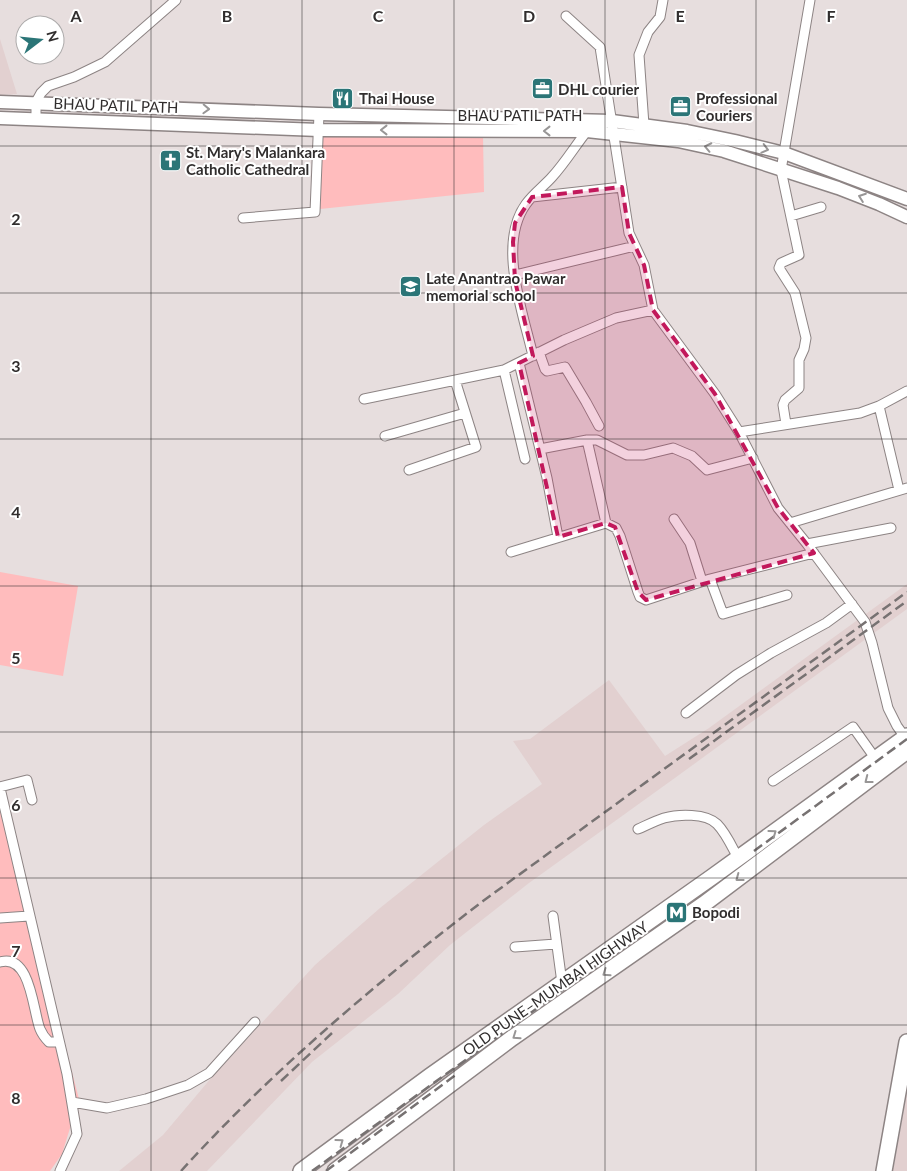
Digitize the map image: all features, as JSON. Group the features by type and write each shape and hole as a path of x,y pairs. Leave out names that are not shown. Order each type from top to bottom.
{"main road":[{"name":"BHAU PATIL PATH","path":"0,102 319,114 612,121 687,131 735,141 784,154 907,199"},
{"name":"BHAU PATIL PATH","path":"0,118 319,130 587,131 678,141 724,151 871,200 907,217"},
{"name":"OLD PUNE–MUMBAI HIGHWAY","path":"301,1171 430,1076 738,858 875,758 907,741"},
{"name":"OLD PUNE–MUMBAI HIGHWAY","path":"335,1171 435,1095 698,908 907,741"},
{"path":"884,1171 907,1042"}],"street":[{"path":"36,119 36,102 48,86 74,77 105,62 176,0"},
{"path":"644,125 639,55 648,32 660,17 663,0"},
{"path":"786,424 785,400 799,388 799,360 806,338 794,293 779,268 781,263 799,255 781,170 810,0"},
{"path":"566,16 600,47 629,233 644,265 653,310 739,432 778,508 866,622 888,708 907,741"},
{"path":"243,218 315,212 319,114"},
{"path":"587,131 553,176 526,204 515,223 512,242 515,275 536,354 547,371 565,367 599,426"},
{"path":"532,197 622,187"},
{"path":"791,216 821,207"},
{"path":"515,275 635,246"},
{"path":"364,398 504,370 564,340 616,318 653,310"},
{"path":"519,363 540,449 558,538"},
{"path":"504,370 525,459"},
{"path":"409,470 476,446 455,380"},
{"path":"739,432 860,413 907,391"},
{"path":"790,523 903,489 878,406"},
{"path":"384,436 465,412"},
{"path":"540,449 587,440 597,440 626,455 644,455 673,448 692,456 708,470 753,458"},
{"path":"587,440 606,523"},
{"path":"674,519 690,543 722,614 787,595"},
{"path":"511,552 606,523 616,528 638,592 646,600 706,580 814,553"},
{"path":"807,544 891,528"},
{"path":"686,713 736,675 772,652 826,623 852,604"},
{"path":"773,781 853,727 875,758"},
{"path":"32,800 27,780 0,788 72,1102 77,1134 60,1171"},
{"path":"638,829 664,818 676,816 709,819 717,823 738,858"},
{"path":"0,918 29,916"},
{"path":"553,916 562,983"},
{"path":"515,947 556,944"},
{"path":"0,962 9,962 19,967 31,990 40,1029 49,1042 59,1042"},
{"path":"72,1102 107,1108 146,1099 188,1085 209,1073 255,1022"}],"highlighted area":[{"path":"622,187 629,233 644,265 653,310 715,394 778,508 814,553 646,600 638,592 615,527 606,523 558,537 519,363 533,356 515,281 513,242 515,223 532,197"}],"shaded area":[{"path":"0,39 17,94 0,95"},
{"path":"323,135 483,136 484,192 320,209"},
{"path":"0,572 78,586 63,676 0,665"},
{"path":"907,584 907,609 529,883 450,945 398,994 312,1062 207,1171 119,1171 163,1135 212,1077 315,965 380,908 484,825 542,784 513,741 530,739 609,680 665,756 709,728"},
{"path":"0,796 79,1099 62,1154 50,1171 0,1171"},
{"path":"907,1093 907,1171 893,1171"}],"railway":[{"path":"181,1171 288,1063 364,996 443,932 907,592"},
{"path":"689,759 907,601"},
{"path":"754,851 907,739"},
{"path":"312,1171 597,965"},
{"path":"281,1081 332,1033"},
{"path":"326,1171 457,1074"}],"place":[{"name":"DHL courier","path":"542,89"},
{"name":"Thai House","path":"343,98"},
{"name":"Professional Couriers","path":"680,107"},
{"name":"St. Mary's Malankara Catholic Cathedral","path":"170,161"},
{"name":"Late Anantrao Pawar memorial school","path":"410,287"},
{"name":"Bopodi","path":"676,912"}]}
